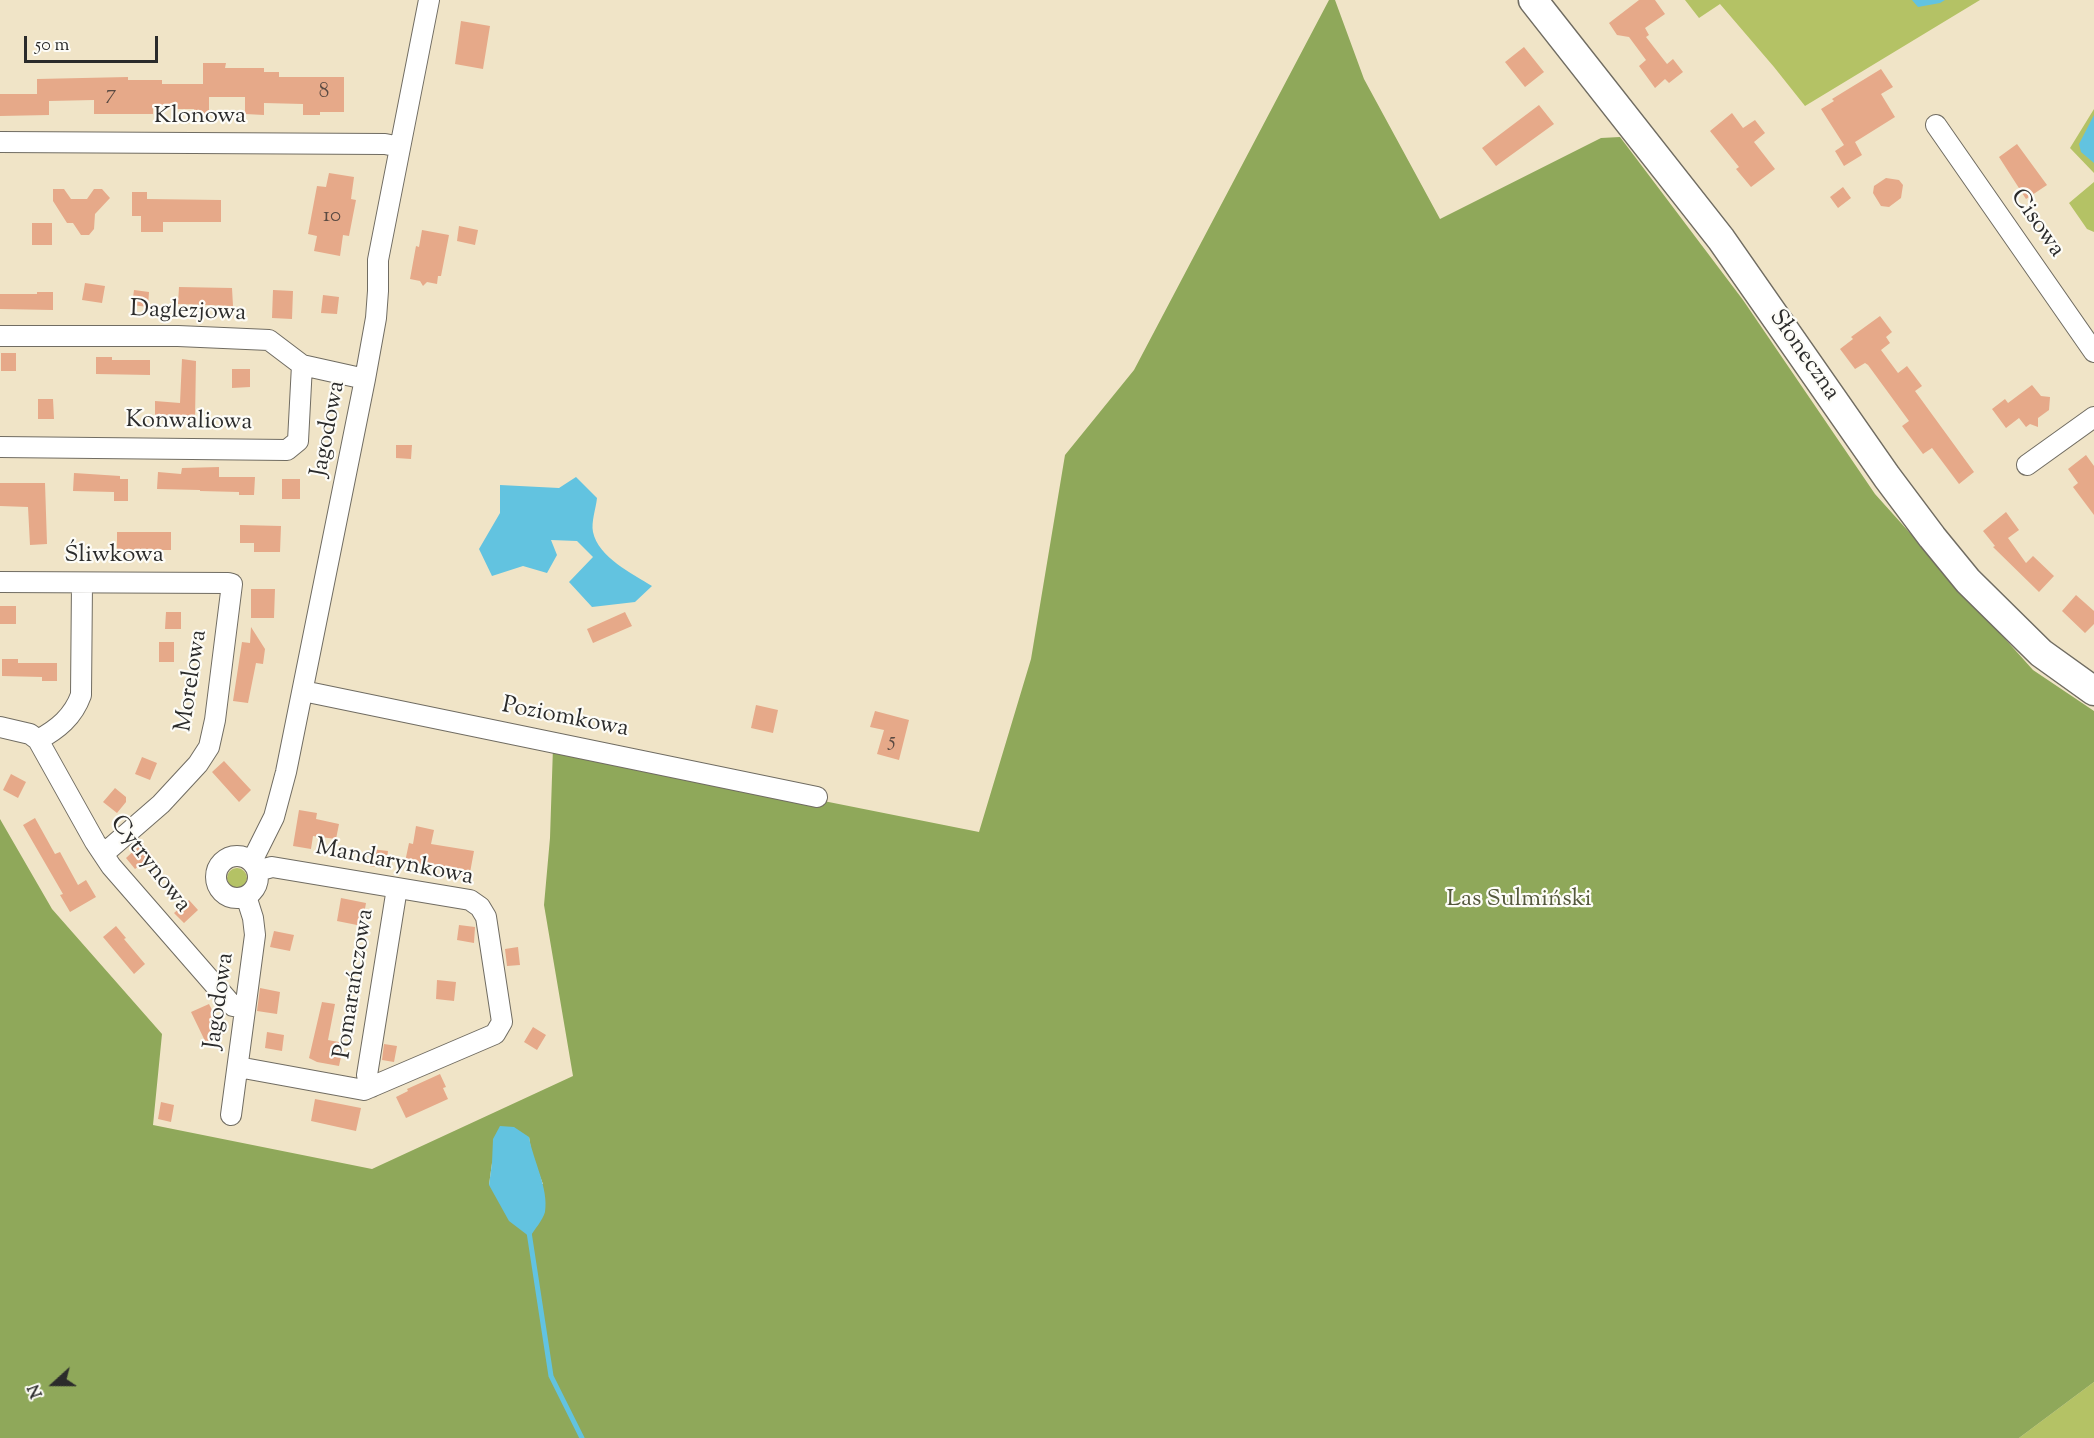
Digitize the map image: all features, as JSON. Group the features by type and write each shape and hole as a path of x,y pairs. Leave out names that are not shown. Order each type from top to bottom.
{"street":[{"name":"Słoneczna","path":"1533,0 1722,239 1887,477 1932,537 1968,581 2042,653 2094,691"},
{"name":"Jagodowa","path":"254,866 274,817 286,772 365,380 376,318 378,260 426,1"},
{"name":"Cisowa","path":"1936,125 2094,352"},
{"name":"Klonowa","path":"0,142 373,144 400,147"},
{"name":"Daglezjowa","path":"0,336 178,336 269,340 302,365 365,380"},
{"name":"Konwaliowa","path":"0,447 287,450 298,441 302,365"},
{"path":"2027,465 2094,417"},
{"name":"Śliwkowa","path":"0,582 228,583"},
{"path":"0,726 30,734 38,741 60,726 76,709 81,695 82,583"},
{"name":"Morelowa","path":"102,852 108,850 161,804 198,764 209,747 215,720 233,588 232,584 228,583"},
{"name":"Poziomkowa","path":"303,691 817,796"},
{"name":"Cytrynowa","path":"38,741 111,866 233,1006 244,1008"},
{"path":"239,855 254,866 258,880 256,887 246,896 239,898 226,895 217,884 217,870 225,859 239,855"},
{"name":"Mandarynkowa","path":"238,1067 357,1090 371,1087 495,1034 502,1022 486,917 480,907 470,900 272,867 254,866"},
{"name":"Pomarańczowa","path":"371,1087 367,1075 397,888"},
{"name":"Jagodowa","path":"231,1114 255,936 253,918 246,896"}],"green space":[{"name":"Las Sulmiński","path":"1329,0 1335,0 1364,79 1440,219 1601,138 1620,137 1743,300 1875,494 2033,670 2094,711 2094,1382 2019,1438 0,1438 0,819 52,909 162,1034 153,1125 372,1169 573,1076 544,905 550,838 553,747 979,832 1031,659 1065,455 1134,370","holes":["529,1137 532,1156 543,1184 489,1185 492,1163"]},
{"path":"1685,0 1980,0 1805,106 1720,4 1699,18"},
{"path":"2094,109 2094,173 2070,148"},
{"path":"2094,182 2094,232 2087,229 2069,203"},
{"path":"233,868 241,868 247,874 247,882 241,888 233,888 227,882 227,874"},
{"path":"2094,1382 2094,1438 2019,1438"}],"water":[{"path":"1912,0 1945,0 1918,7"},
{"path":"2094,115 2094,163 2081,152 2079,144"},
{"path":"576,477 597,498 593,519 596,541 617,564 652,586 635,602 592,607 569,582 593,557 577,541 551,540 557,555 547,573 523,566 492,576 479,549 500,513 500,485 559,488"},
{"path":"500,1126 514,1127 529,1137 543,1184 545,1212 530,1237 509,1221 489,1185 493,1139"}],"building":[{"path":"1639,0 1655,0 1665,14 1645,28 1649,35 1646,37 1667,64 1673,59 1683,72 1669,83 1665,79 1655,88 1639,66 1646,60 1629,37 1617,35 1609,23"},
{"path":"461,21 490,26 483,69 455,64"},
{"path":"1524,47 1544,72 1525,87 1505,62"},
{"path":"203,63 226,63 225,68 264,68 264,72 279,72 279,77 344,77 344,112 303,115 303,104 264,103 264,115 245,114 245,97 209,97 209,115 194,115 194,109 153,109 153,114 94,114 94,100 49,101 49,115 0,116 0,94 37,94 37,79 128,77 128,80 162,80 162,84 203,84"},
{"path":"1881,69 1893,87 1881,94 1895,117 1855,142 1862,155 1844,166 1835,151 1844,145 1821,109 1834,101 1832,99"},
{"path":"1539,105 1554,124 1496,166 1482,148"},
{"path":"1732,113 1743,128 1755,120 1765,133 1754,142 1775,169 1751,187 1736,169 1739,167 1710,131"},
{"path":"2017,144 2047,185 2026,199 1999,157"},
{"path":"329,173 354,177 351,199 356,200 349,236 343,235 340,256 314,251 317,236 308,234 317,186 326,187"},
{"path":"1886,178 1899,180 1903,185 1901,198 1889,207 1881,206 1873,193 1874,186"},
{"path":"1843,187 1851,198 1838,208 1830,197"},
{"path":"53,189 64,189 71,199 87,199 94,189 102,189 110,198 95,214 94,229 89,235 81,235 73,223 67,223 53,201"},
{"path":"132,192 147,192 147,199 221,200 221,222 163,222 163,232 141,232 141,216 132,216"},
{"path":"32,223 52,223 52,245 32,245"},
{"path":"459,226 478,230 475,245 457,241"},
{"path":"422,230 449,235 441,276 438,276 437,284 427,282 423,286 420,281 410,279 416,246 419,247"},
{"path":"85,283 105,286 102,303 82,300"},
{"path":"179,287 232,288 233,306 178,304"},
{"path":"134,290 149,292 148,307 132,305"},
{"path":"273,290 293,291 292,319 272,318"},
{"path":"37,292 53,292 53,310 0,309 0,294 37,294"},
{"path":"323,295 339,297 337,314 321,313"},
{"path":"1880,316 1892,332 1886,337 1890,343 1881,350 1898,373 1907,366 1922,386 1915,391 1974,472 1959,484 1932,448 1923,454 1902,426 1909,421 1868,365 1865,363 1855,369 1840,349 1853,339 1851,337"},
{"path":"1,353 16,353 16,371 1,371"},
{"path":"96,357 112,357 112,360 150,360 150,375 96,374"},
{"path":"182,359 196,361 195,419 155,418 155,401 180,403"},
{"path":"232,369 250,369 250,387 232,388"},
{"path":"2032,385 2041,396 2050,397 2049,410 2038,418 2038,427 2030,424 2026,427 2019,418 2006,428 1992,409 2005,399 2008,403"},
{"path":"38,399 53,399 54,419 38,419"},
{"path":"396,445 412,445 411,459 396,458"},
{"path":"2086,455 2094,466 2094,515 2073,487 2078,483 2068,469"},
{"path":"219,467 219,477 255,477 254,495 239,495 239,492 157,489 158,472 181,474 182,468"},
{"path":"74,473 120,476 120,479 128,479 128,501 114,501 114,492 73,491"},
{"path":"282,479 300,479 300,499 282,499"},
{"path":"0,483 45,483 47,544 30,545 28,507 0,506"},
{"path":"2006,512 2019,530 2008,538 2026,563 2033,556 2054,576 2039,592 1993,547 1995,546 1983,531"},
{"path":"240,525 281,526 280,552 254,552 254,543 240,543"},
{"path":"117,532 171,532 171,550 117,550"},
{"path":"251,589 275,589 274,618 251,618"},
{"path":"2076,595 2094,611 2094,624 2085,633 2062,611"},
{"path":"0,606 16,606 16,624 0,624"},
{"path":"166,612 181,612 181,629 165,629"},
{"path":"625,612 632,626 593,643 587,629"},
{"path":"251,627 265,649 263,664 256,663 248,703 233,701 242,642 250,643"},
{"path":"159,642 174,642 174,662 159,662"},
{"path":"2,659 18,659 18,663 57,663 57,681 42,681 42,677 2,676"},
{"path":"756,705 778,710 773,733 751,728"},
{"path":"875,711 909,720 899,760 877,754 884,730 870,727"},
{"path":"142,757 157,763 150,780 135,774"},
{"path":"224,761 251,790 239,802 212,772"},
{"path":"11,774 26,782 18,798 3,790"},
{"path":"115,788 126,797 126,802 117,813 103,802"},
{"path":"299,810 317,813 316,819 339,824 336,839 313,836 311,849 293,846"},
{"path":"35,818 55,854 60,852 78,885 86,880 96,897 70,912 60,895 63,894 23,825"},
{"path":"416,826 434,830 431,844 474,851 469,878 450,875 451,869 405,862 409,843 413,844"},
{"path":"142,843 152,855 135,869 126,858"},
{"path":"371,849 388,851 386,868 369,866"},
{"path":"341,898 366,903 362,926 337,921"},
{"path":"189,900 198,910 184,923 174,913"},
{"path":"459,925 475,927 474,943 457,940"},
{"path":"116,926 145,964 134,974 103,937"},
{"path":"274,931 294,935 290,951 270,947"},
{"path":"518,947 520,965 507,966 505,949"},
{"path":"437,980 456,982 454,1001 436,999"},
{"path":"260,988 280,992 277,1014 257,1011"},
{"path":"322,1002 335,1004 328,1040 344,1043 339,1066 317,1062 309,1058"},
{"path":"209,1004 224,1034 206,1043 191,1012"},
{"path":"533,1027 546,1035 537,1050 524,1042"},
{"path":"267,1032 284,1035 282,1051 265,1048"},
{"path":"384,1044 397,1046 394,1062 382,1060"},
{"path":"440,1074 448,1099 406,1118 396,1097 408,1091 407,1089"},
{"path":"315,1099 361,1108 356,1131 311,1121"},
{"path":"161,1102 174,1105 171,1122 158,1119"}],"waterway":[{"path":"529,1232 551,1376 582,1438"}]}
